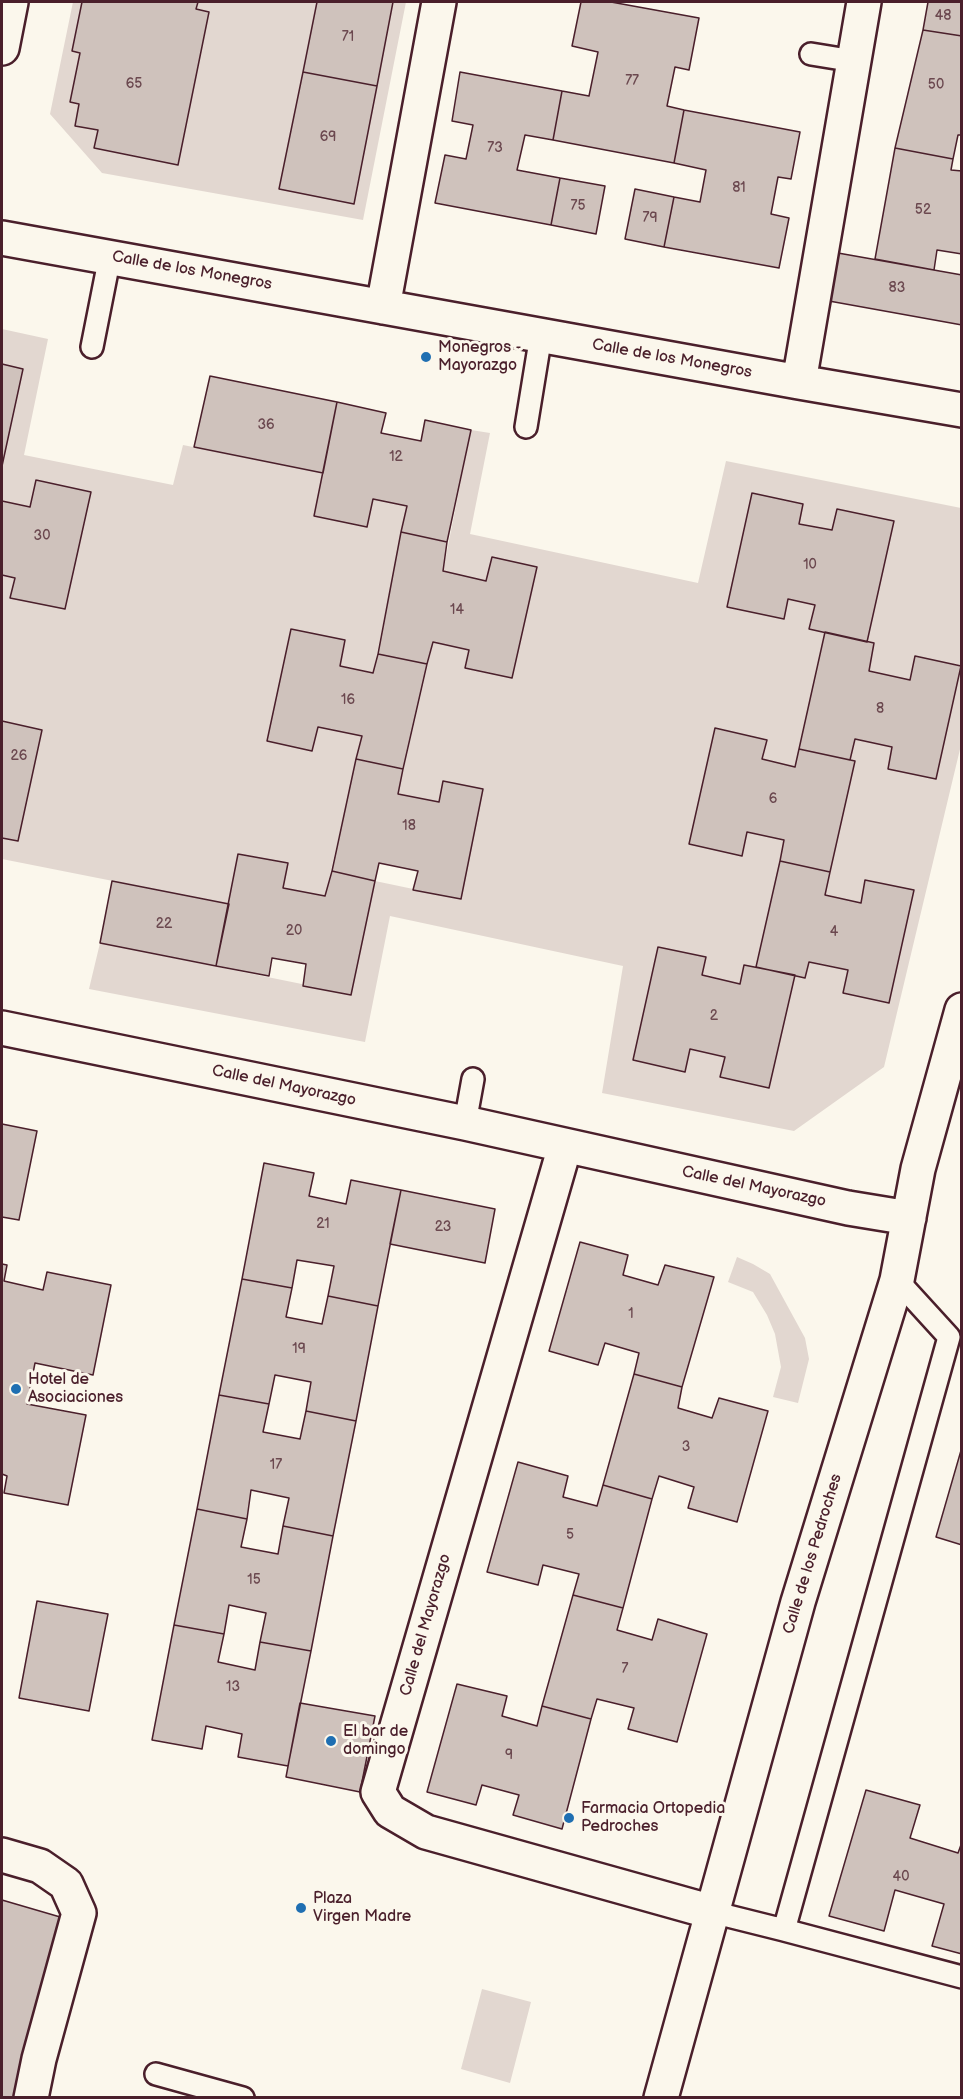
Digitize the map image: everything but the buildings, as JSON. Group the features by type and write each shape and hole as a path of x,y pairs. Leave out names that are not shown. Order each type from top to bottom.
{"street":[{"path":"2,48 11,2"},
{"path":"383,307 439,2"},
{"path":"798,382 864,2"},
{"name":"Calle de los Monegros","path":"2,238 962,410"},
{"name":"Calle de los Pedroches","path":"661,2097 798,1602 897,1280 918,1169 962,1010"},
{"name":"Calle del Mayorazgo","path":"2,1028 465,1123 848,1208 909,1218"},
{"name":"Calle del Mayorazgo","path":"565,1146 378,1792 383,1817 426,1832 712,1912"},
{"path":"2,1855 40,1866 66,1884 79,1912 31,2097"}],"lane":[{"path":"811,54 854,61"},
{"path":"92,347 110,256"},
{"path":"526,427 541,335"},
{"path":"465,1123 473,1079"},
{"path":"784,1930 955,1339 897,1280"},
{"path":"712,1912 962,1977"},
{"path":"156,2074 243,2097"}],"shaded area":[{"path":"73,2 406,2 363,220 102,173 50,114"},
{"path":"2,329 48,339 24,455 173,485 183,445 323,473 314,516 367,527 373,499 407,506 373,673 340,666 345,640 291,629 312,751 318,727 362,736 325,896 283,888 288,863 238,854 229,904 2,859"},
{"path":"471,430 490,433 470,534 698,583 726,461 961,508 961,745 884,1067 794,1131 602,1093 623,966 390,916 365,1042 89,989 100,943 351,994 375,881 461,899 483,789 444,781 439,802 398,794 433,642 469,650 465,667 512,678 537,568 492,557 486,581 443,571"},
{"path":"737,1257 770,1274 805,1338 809,1359 798,1403 773,1397 781,1367 775,1334 753,1292 728,1282"},
{"path":"482,1989 531,2002 510,2083 461,2069"}],"place":[{"name":"Monegros - Mayorazgo","path":"426,357"},
{"name":"Hotel de Asociaciones","path":"16,1389"},
{"name":"El bar de domingo","path":"331,1741"},
{"name":"Farmacia Ortopedia Pedroches","path":"569,1818"},
{"name":"Plaza Virgen Madre","path":"301,1908"}]}
